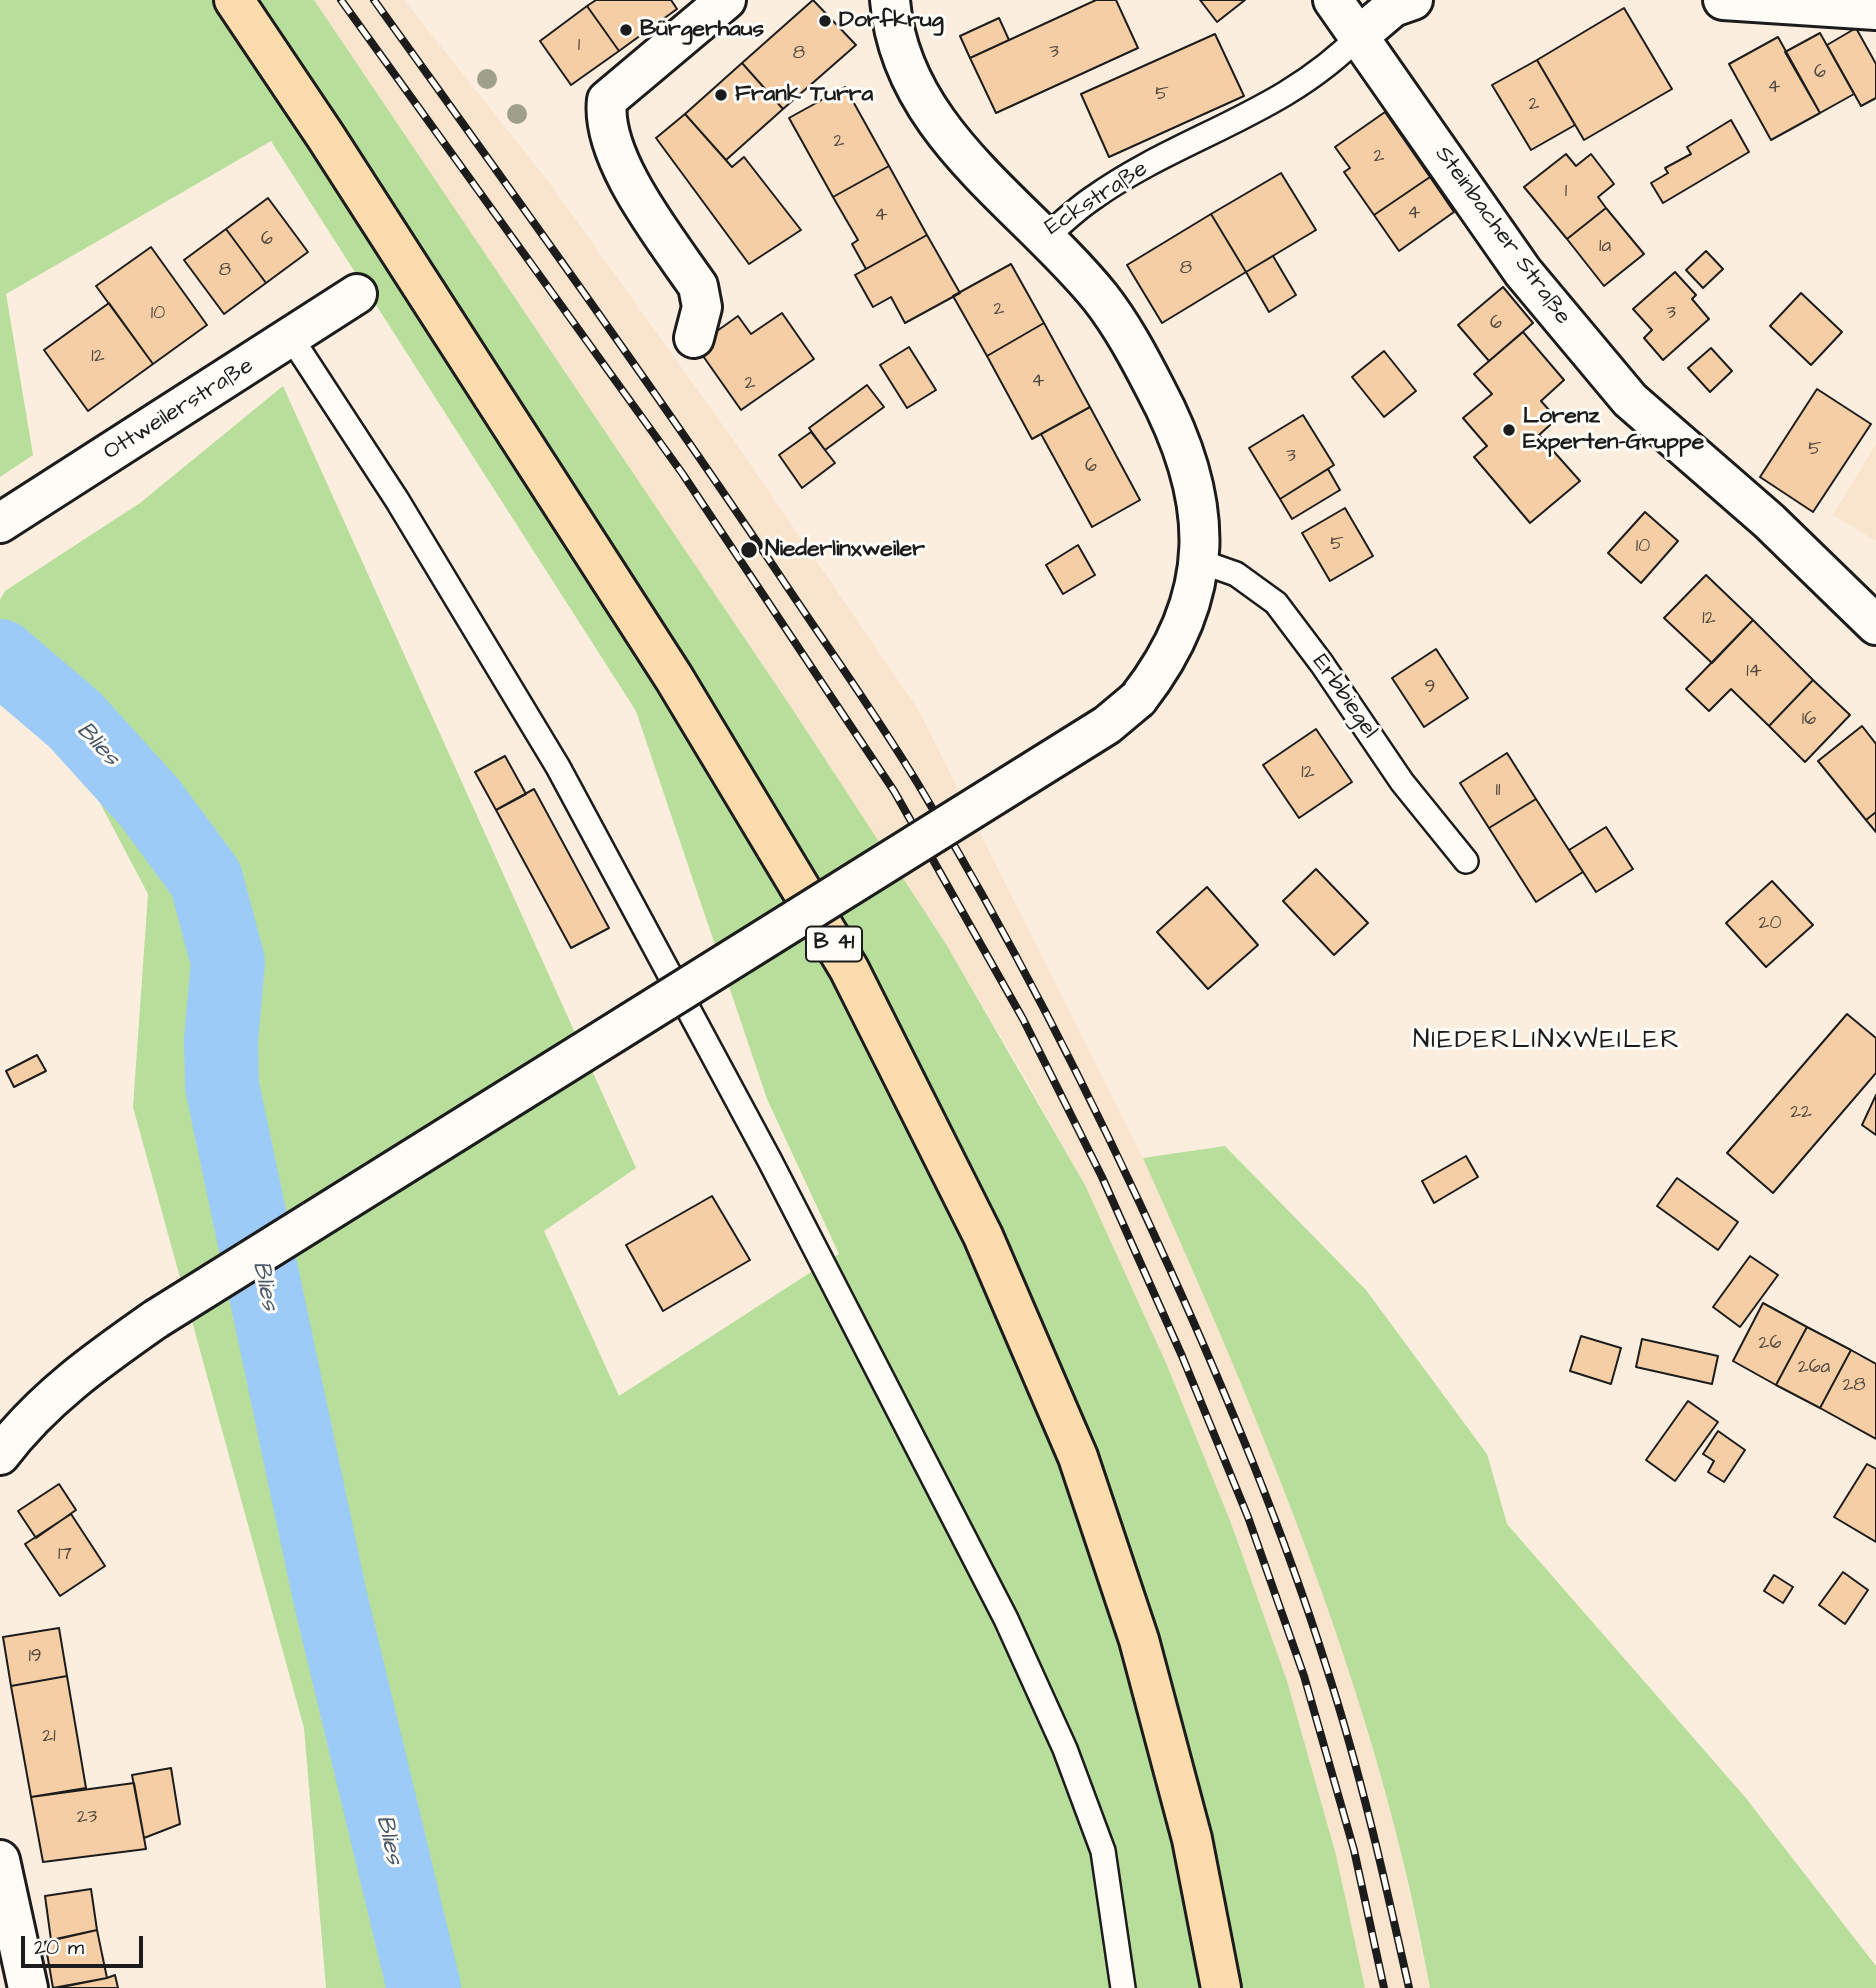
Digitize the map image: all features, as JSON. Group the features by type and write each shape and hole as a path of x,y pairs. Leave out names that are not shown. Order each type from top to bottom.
{"highway":[{"name":"B 41","path":"233,0 326,137 674,678 849,969 983,1236 1077,1457 1139,1640 1192,1839 1221,1988"}],"main road":[{"path":"694,338 702,307 698,286 623,170 605,118 607,100 726,0"},
{"name":"Eckstraße","path":"890,0 891,20 911,81 917,91 945,133 1044,239"},
{"name":"Steinbacher Straße","path":"1332,0 1360,35 1523,272 1630,400 1769,521 1876,625"},
{"path":"1360,35 1393,7 1413,0"},
{"path":"1723,0 1876,10"},
{"path":"0,1455 16,1434 75,1376 156,1319 1107,725 1138,699 1161,669 1182,629 1193,598 1199,561 1199,505 1179,432 1135,349 1099,297 1044,239"},
{"name":"Ottweilerstraße","path":"0,523 292,339 357,294"},
{"path":"0,1860 28,1988"}],"lane":[{"name":"Eckstraße","path":"1044,239 1093,198 1298,89 1334,62 1360,35"},
{"path":"292,339 397,500 558,767 770,1161 1006,1619 1065,1749 1103,1851 1123,1988"},
{"name":"Erbbiegel","path":"1199,561 1236,574 1276,603 1322,664 1402,782 1466,861"}],"shaded area":[{"path":"314,0 404,0 548,181 737,445 919,711 1143,1158 1224,1338 1291,1501 1348,1662 1398,1839 1430,1988 1365,1988 1336,1855 1287,1681 1231,1523 1166,1363 1085,1185 1019,1067 946,944 789,704"},
{"path":"1876,444 1876,541 1833,515"}],"green space":[{"path":"0,0 314,0 789,704 946,944 1085,1185 1166,1363 1231,1523 1287,1681 1336,1855 1365,1988 326,1988 304,1728 133,1107 148,894 71,748 0,691 0,600 5,591 140,503 283,386 636,1168 544,1231 619,1396 839,1254 767,1099 636,711 271,141 6,294 33,455 0,477"},
{"path":"1225,1146 1366,1290 1487,1454 1507,1524 1745,1797 1876,1966 1876,1988 1430,1988 1408,1880 1380,1773 1348,1668 1273,1462 1143,1158"}],"building":[{"name":"Bürgerhaus","path":"596,0 671,0 677,9 619,51 587,6"},
{"path":"813,0 856,45 783,109 742,63"},
{"path":"1096,0 1116,0 1138,48 996,113 970,58"},
{"path":"1200,0 1245,0 1217,22"},
{"path":"587,6 619,51 571,85 540,41"},
{"path":"1624,8 1672,89 1584,140 1537,60"},
{"path":"999,18 1009,40 970,58 960,36"},
{"path":"1856,28 1876,64 1876,98 1861,106 1827,45"},
{"path":"1820,33 1854,94 1820,113 1785,52"},
{"path":"1215,34 1244,96 1109,157 1081,94"},
{"path":"1778,37 1820,113 1771,140 1729,64"},
{"path":"1537,60 1575,125 1531,150 1492,85"},
{"path":"742,63 783,109 726,160 685,114"},
{"path":"845,87 889,166 833,197 789,118"},
{"path":"1385,112 1430,177 1374,215 1344,172 1350,168 1335,147"},
{"path":"685,114 732,167 744,157 801,230 749,264 656,138"},
{"path":"1731,120 1749,152 1663,203 1651,183 1668,173 1665,168 1691,154 1687,147"},
{"path":"1566,154 1576,166 1591,154 1614,184 1598,197 1606,208 1567,239 1524,187"},
{"path":"889,166 927,235 866,269 852,244 858,240 833,197"},
{"path":"1281,173 1316,230 1246,272 1211,214"},
{"path":"1430,177 1454,212 1399,251 1374,215"},
{"path":"268,198 308,252 266,283 226,229"},
{"path":"1606,208 1644,254 1604,286 1567,239"},
{"path":"1211,214 1246,272 1162,323 1127,265"},
{"path":"226,229 266,283 224,314 184,260"},
{"path":"927,235 960,293 905,323 891,297 873,307 855,275"},
{"path":"151,247 207,325 153,364 96,286"},
{"path":"1706,251 1723,269 1703,288 1686,270"},
{"path":"1273,256 1296,295 1269,312 1246,272"},
{"path":"1011,264 1044,323 987,356 953,296"},
{"path":"1675,272 1696,295 1692,299 1709,319 1663,360 1644,338 1652,330 1633,309"},
{"path":"1503,287 1533,323 1489,361 1458,325"},
{"path":"1801,293 1842,332 1811,365 1770,326"},
{"path":"109,303 153,364 88,411 44,350"},
{"path":"782,313 814,359 741,410 696,346 738,316 751,334"},
{"path":"1044,323 1090,407 1032,439 987,356"},
{"name":"Lorenz Experten-Gruppe","path":"1523,332 1564,380 1541,401 1549,410 1550,425 1539,435 1580,481 1530,523 1474,457 1487,446 1463,418 1492,394 1474,374"},
{"path":"909,347 936,390 907,408 880,365"},
{"path":"1711,348 1732,371 1710,392 1688,368"},
{"path":"1384,351 1416,391 1384,417 1352,377"},
{"path":"867,385 884,407 825,450 809,428"},
{"path":"1817,389 1871,424 1813,512 1760,477"},
{"path":"1090,407 1140,500 1092,527 1041,434"},
{"path":"1303,415 1334,465 1280,499 1249,448"},
{"path":"811,432 835,463 802,488 779,455"},
{"path":"1328,469 1340,490 1292,519 1280,499"},
{"path":"1345,508 1373,556 1330,581 1302,533"},
{"path":"1645,512 1678,541 1641,583 1608,553"},
{"path":"1078,545 1095,575 1063,594 1046,565"},
{"path":"1706,575 1753,620 1712,663 1664,618"},
{"path":"1753,620 1813,680 1769,726 1731,689 1709,711 1686,689"},
{"path":"1436,649 1468,698 1424,727 1392,678"},
{"path":"1813,680 1850,715 1805,762 1769,726"},
{"path":"1862,726 1876,744 1876,812 1866,820 1818,761"},
{"path":"1316,729 1352,782 1299,818 1263,765"},
{"path":"1507,753 1536,799 1489,828 1460,783"},
{"path":"505,756 526,794 496,810 475,772"},
{"path":"534,789 609,928 571,948 496,810"},
{"path":"1536,799 1583,872 1536,902 1489,828"},
{"path":"1876,812 1876,832 1866,820"},
{"path":"1606,827 1633,869 1596,892 1569,850"},
{"path":"1316,869 1368,923 1334,955 1283,901"},
{"path":"1772,881 1813,925 1766,967 1726,923"},
{"path":"1207,887 1258,945 1208,989 1157,932"},
{"path":"1847,1014 1876,1038 1876,1073 1773,1193 1727,1153"},
{"path":"37,1055 46,1071 14,1087 6,1071"},
{"path":"1876,1095 1876,1135 1862,1125"},
{"path":"1466,1156 1478,1177 1434,1203 1422,1181"},
{"path":"1677,1178 1738,1222 1718,1250 1657,1206"},
{"path":"712,1196 750,1260 663,1311 626,1245"},
{"path":"1750,1256 1778,1275 1740,1327 1713,1307"},
{"path":"1763,1303 1807,1327 1776,1385 1733,1361"},
{"path":"1807,1327 1851,1350 1820,1408 1776,1385"},
{"path":"1581,1336 1621,1348 1611,1384 1570,1371"},
{"path":"1642,1339 1718,1356 1712,1384 1636,1367"},
{"path":"1851,1350 1876,1364 1876,1439 1820,1408"},
{"path":"1688,1401 1718,1422 1675,1481 1646,1460"},
{"path":"1718,1431 1745,1450 1724,1482 1708,1472 1714,1461 1703,1454"},
{"path":"1867,1464 1876,1469 1876,1542 1834,1517"},
{"path":"59,1484 76,1510 36,1538 18,1511"},
{"path":"71,1514 105,1566 60,1596 25,1544"},
{"path":"1843,1572 1868,1590 1845,1624 1819,1605"},
{"path":"1774,1575 1793,1587 1783,1603 1764,1591"},
{"path":"59,1628 67,1676 11,1686 3,1637"},
{"path":"67,1676 86,1788 31,1797 11,1686"},
{"path":"171,1768 180,1824 144,1838 132,1775"},
{"path":"134,1783 146,1849 43,1862 31,1797"},
{"path":"91,1889 97,1930 51,1940 45,1896"},
{"path":"97,1930 107,1978 53,1988 45,1942"},
{"path":"115,1975 118,1988 57,1988 107,1978"}],"waterway":[{"name":"Blies","path":"0,656 75,720 150,803 206,879 228,962 221,1040 222,1086 330,1597 424,1988"}],"railway":[{"path":"341,0 682,473 894,791 1023,1019 1102,1177 1182,1356 1248,1517 1304,1676 1354,1850 1384,1988"},
{"path":"374,0 630,358 868,705 953,843 1051,1022 1141,1205 1191,1316 1234,1416 1292,1567 1351,1748 1409,1988"}],"place":[{"name":"Dorfkrug","path":"825,21"},
{"name":"Bürgerhaus","path":"626,30"},
{"name":"Frank Turra","path":"721,95"},
{"name":"Lorenz Experten-Gruppe","path":"1509,430"},
{"name":"Niederlinxweiler","path":"749,550"}],"district":[{"name":"NIEDERLINXWEILER","path":"1547,1042"}]}
